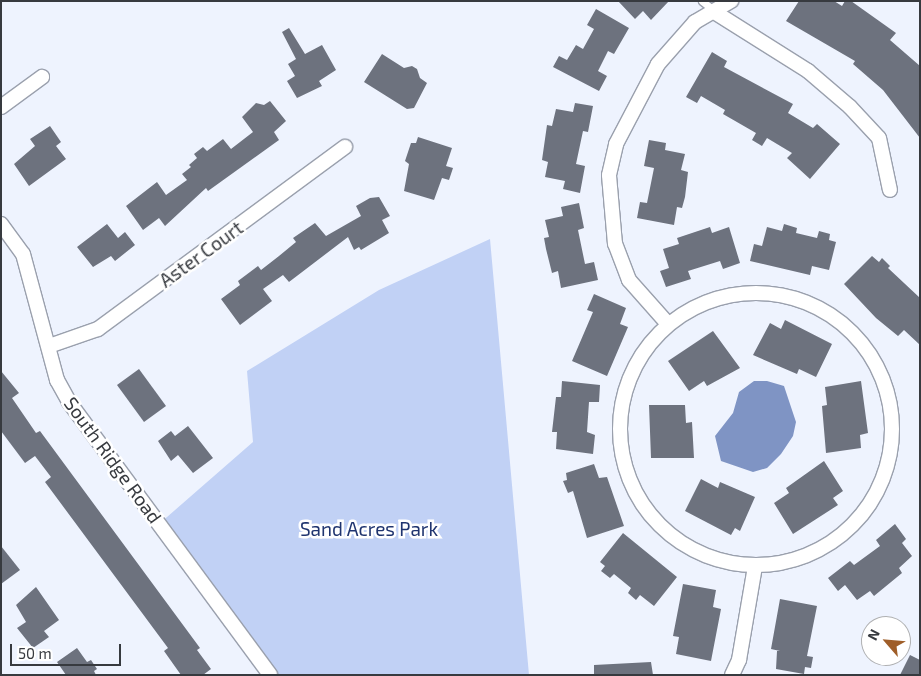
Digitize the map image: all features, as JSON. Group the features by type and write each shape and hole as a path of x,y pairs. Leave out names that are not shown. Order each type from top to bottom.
{"street":[{"path":"668,324 629,280 615,244 609,175 616,144 658,64 694,22 716,12 731,1"},
{"path":"716,12 808,71 850,107 879,138 890,190"},
{"path":"1,107 42,77"},
{"name":"Aster Court","path":"49,346 98,329 346,147"},
{"name":"South Ridge Road","path":"1,224 23,254 57,380 69,402 270,675"},
{"path":"732,294 785,295 826,311 862,342 886,384 892,438 879,489 847,531 807,556 755,566 715,560 675,540 642,506 622,458 621,408 639,357 668,324 695,306 732,294"},
{"path":"732,675 739,660 755,566"}],"lane":[{"path":"702,1 716,12"}],"green space":[{"name":"Sand Acres Park","path":"490,239 529,675 277,675 159,524 253,442 247,371 379,290"}],"shaded area":[{"path":"754,381 767,381 784,386 796,422 793,436 781,454 767,468 753,472 721,461 715,436 733,413 739,392"}],"building":[{"path":"618,1 669,1 651,20 643,11 635,19"},
{"path":"799,1 834,1 842,6 845,1 851,1 896,33 890,40 920,66 920,138 883,90 853,64 855,61 786,21"},
{"path":"596,9 629,28 614,54 608,51 598,71 607,76 599,91 553,67 559,56 567,60 576,45 583,49 594,29 587,25"},
{"path":"289,28 305,54 322,45 336,70 319,81 322,86 297,98 287,81 295,76 288,64 296,59 282,32"},
{"path":"712,52 727,61 724,67 793,104 788,113 813,128 817,124 840,144 810,179 787,158 792,153 767,138 762,146 752,140 756,133 723,114 725,110 701,96 697,103 686,97"},
{"path":"382,54 404,68 412,66 417,69 420,78 427,83 414,108 407,109 364,82"},
{"path":"270,101 286,121 274,132 279,140 208,191 206,188 165,226 159,218 143,230 126,206 157,182 166,195 187,180 182,174 191,167 189,165 197,158 194,154 203,147 207,151 223,139 231,149 253,132 242,117 256,103 264,105"},
{"path":"575,103 593,106 588,132 583,131 576,164 585,166 580,193 563,189 565,181 545,177 548,162 542,160 547,125 552,126 556,109 573,112"},
{"path":"50,126 61,142 56,146 66,159 29,186 14,164 35,146 30,139"},
{"path":"418,137 452,148 446,166 453,168 449,180 442,178 434,200 404,191 409,164 405,161 411,143 416,143"},
{"path":"649,140 666,143 665,150 685,154 681,170 688,172 685,197 682,208 677,207 674,225 637,218 640,202 647,203 654,168 644,166"},
{"path":"379,197 390,216 382,220 389,233 361,250 359,247 354,250 348,237 289,282 283,275 263,289 272,301 240,325 221,299 240,285 238,281 258,266 261,270 296,242 293,238 315,223 326,236 361,216 356,206 370,198"},
{"path":"579,203 584,228 578,230 585,264 594,262 598,280 561,288 558,271 552,273 546,249 544,238 549,237 545,220 563,216 561,207"},
{"path":"107,224 118,238 125,232 135,245 115,261 111,256 93,267 77,247"},
{"path":"784,224 797,228 796,233 817,238 819,231 830,234 829,240 836,242 829,270 812,266 810,275 750,261 754,244 762,246 767,227 782,231"},
{"path":"710,227 712,233 729,227 740,263 723,269 720,261 688,271 691,279 666,287 660,271 669,268 663,249 679,244 677,238"},
{"path":"872,256 879,262 882,258 890,266 888,268 920,298 920,345 904,330 898,336 876,318 844,284"},
{"path":"594,294 626,308 620,324 628,327 607,376 572,361 593,312 587,310"},
{"path":"785,320 832,344 816,377 799,369 797,374 753,355 770,323 781,329"},
{"path":"713,331 740,368 707,386 704,381 689,391 668,361"},
{"path":"139,369 166,406 144,422 117,385"},
{"path":"1,371 19,393 12,398 36,433 40,431 200,648 197,650 211,669 203,675 181,675 164,651 168,648 45,482 51,477 35,456 25,463 1,431"},
{"path":"562,381 600,385 599,402 589,402 587,432 595,435 593,454 556,449 557,432 552,432 556,397 561,397"},
{"path":"861,381 868,433 860,435 861,448 826,453 822,406 827,405 825,387"},
{"path":"649,405 685,405 686,423 692,422 694,458 651,458"},
{"path":"188,426 213,458 193,473 178,455 171,461 158,441 171,431 175,436"},
{"path":"824,461 843,491 833,498 838,505 793,534 774,503 789,493 786,488"},
{"path":"594,464 599,478 607,477 624,526 587,538 573,491 568,493 563,481 567,480 566,473"},
{"path":"701,479 718,488 720,482 755,497 740,531 735,528 731,535 685,511"},
{"path":"895,524 906,539 902,543 912,556 899,568 902,573 874,596 870,591 857,600 845,585 838,591 828,578 850,561 854,565 880,546 876,540"},
{"path":"623,533 677,577 654,606 640,595 636,600 628,593 631,588 614,574 610,578 601,571 605,566 600,562"},
{"path":"1,546 20,570 1,584"},
{"path":"683,584 716,590 713,607 721,609 711,661 676,654 679,637 673,636"},
{"path":"36,587 59,620 44,631 49,637 33,648 17,628 26,622 16,605"},
{"path":"780,599 817,606 807,656 813,657 811,668 805,667 804,674 776,669 777,651 780,651 771,649"},
{"path":"77,648 87,662 91,660 97,669 94,671 96,675 66,675 57,662"},
{"path":"911,656 920,660 920,675 900,675 904,666 911,666"},
{"path":"651,662 653,675 594,675 594,665"}]}
